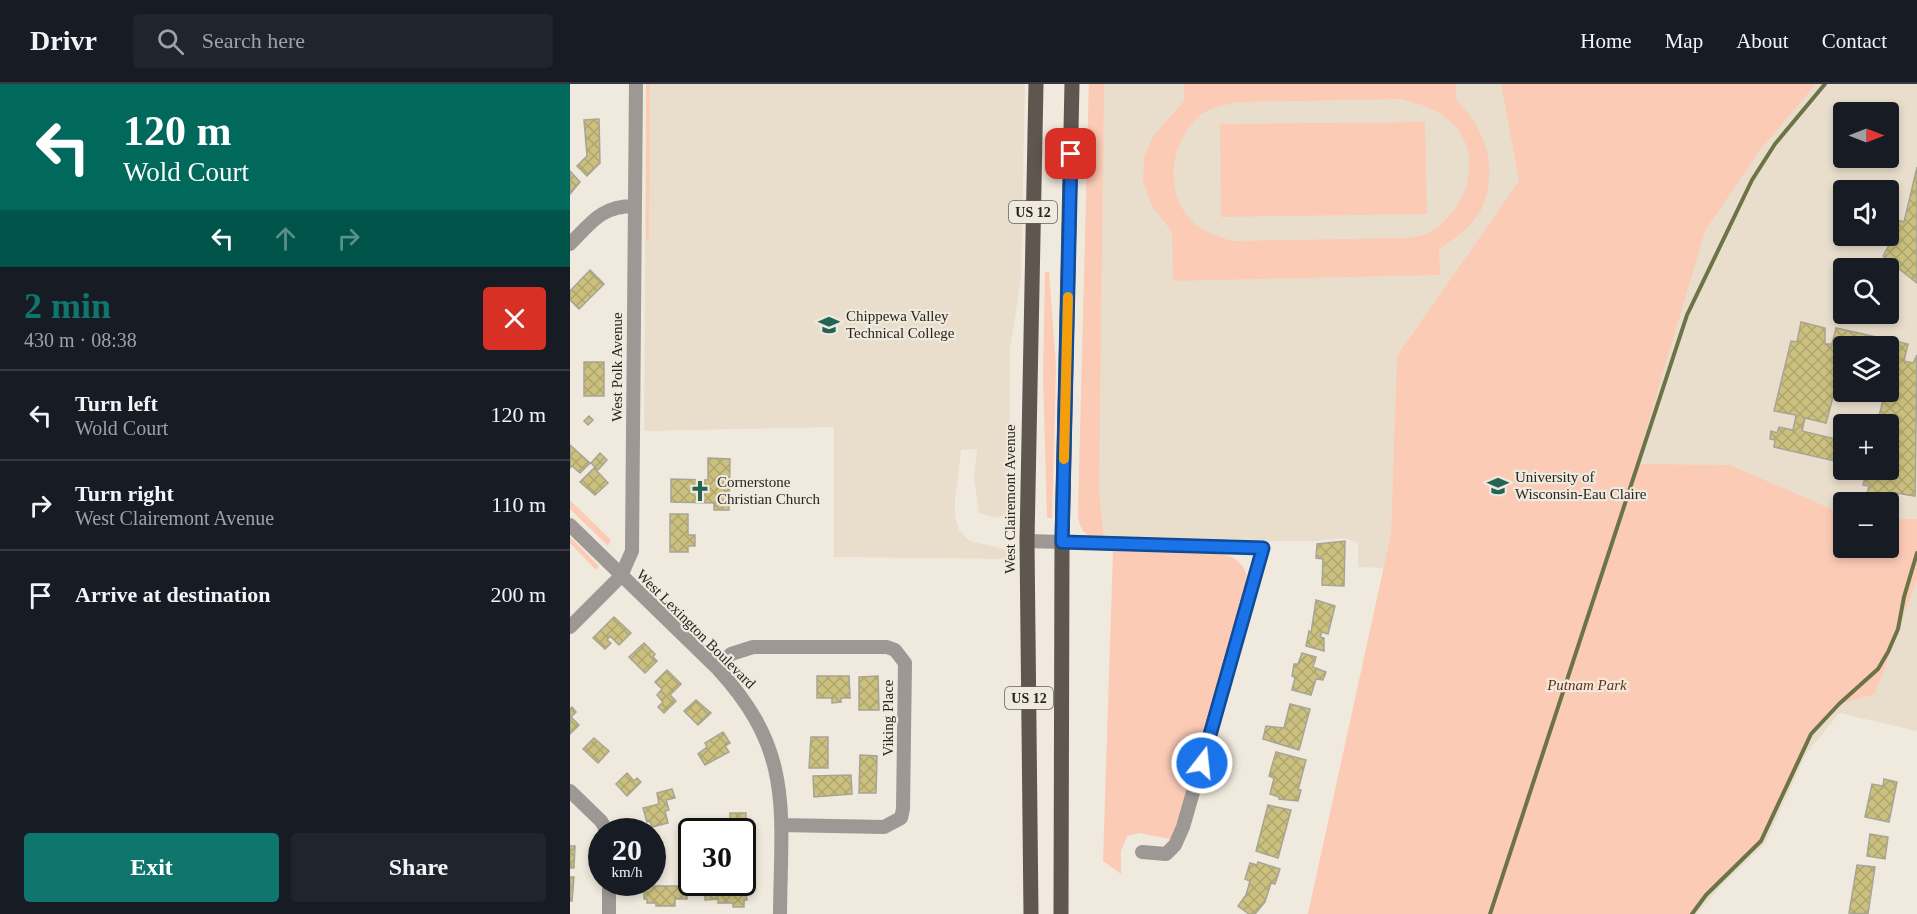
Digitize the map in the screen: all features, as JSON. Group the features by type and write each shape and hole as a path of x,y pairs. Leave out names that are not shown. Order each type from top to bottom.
{"main road":[{"name":"West Clairemont Avenue","path":"1031,914 1027,541 1036,84"},
{"name":"US 12","path":"1061,914 1062,542 1072,84"}],"street":[{"name":"West Polk Avenue","path":"570,627 621,576 632,551 636,84"},
{"path":"570,244 598,216 611,208 634,206"},
{"name":"West Lexington Boulevard","path":"570,525 717,668 738,692 764,732 777,772 781,825 780,914"},
{"path":"1027,541 1263,548 1183,827 1175,845 1166,854 1142,852"},
{"name":"Viking Place","path":"717,668 731,654 753,647 887,647 896,650 904,663 903,809 901,818 885,827 781,825"},
{"path":"570,791 598,818"},
{"path":"609,896 609,914"}],"shaded area":[{"name":"Chippewa Valley Technical College","path":"646,84 1025,84 1021,279 1010,348 1009,503 1005,515 997,518 979,513 974,476 977,449 961,450 955,500 955,516 959,530 969,541 1000,548 1013,554 1016,559 834,557 834,427 644,431"},
{"name":"University of Wisconsin-Eau Claire","path":"1089,84 1917,84 1917,731 1839,713 1806,754 1765,844 1720,887 1697,914 1308,914 1384,568 1358,567 1358,543 1345,538 1317,541 1203,541 1089,536 1082,531 1078,516"}],"green space":[{"path":"646,84 650,84 649,240 646,239"},
{"path":"1089,84 1104,84 1099,493 1104,538 1093,537 1086,533 1078,516"},
{"path":"1184,84 1456,84 1456,99 1475,123 1489,163 1487,192 1482,208 1469,226 1439,249 1440,275 1173,281 1172,232 1152,206 1143,181 1144,156 1154,135 1184,101","holes":["1402,99 1428,108 1447,118 1462,136 1468,151 1467,183 1461,198 1453,212 1428,233 1405,238 1232,241 1200,228 1182,208 1174,182 1176,154 1188,129 1201,114 1211,109 1240,102"]},
{"name":"Putnam Park","path":"1501,84 1816,84 1760,150 1705,231 1636,464 1730,465 1833,510 1833,558 1899,558 1899,519 1917,519 1917,579 1875,694 1839,704 1811,734 1761,841 1706,895 1692,914 1308,914 1391,534 1397,356 1519,181"},
{"path":"1425,122 1427,214 1221,217 1220,124"},
{"path":"1045,272 1049,272 1056,366 1052,518 1047,518 1043,375"},
{"path":"570,500 611,540 608,546 570,509"},
{"path":"570,537 599,566 596,570 570,543"},
{"path":"1113,551 1221,554 1241,564 1246,573 1248,585 1174,835 1170,839 1139,833 1127,836 1121,851 1121,874 1103,861"}],"building":[{"path":"599,119 600,163 587,176 577,166 587,156 584,120"},
{"path":"1917,167 1917,283 1899,269 1899,258 1883,256 1889,246 1899,246 1899,221 1904,222"},
{"path":"570,171 580,182 570,194"},
{"path":"590,270 604,284 579,309 570,300 570,291"},
{"path":"1801,322 1825,328 1825,344 1832,344 1833,340 1833,397 1826,423 1805,418 1802,431 1833,438 1833,460 1774,447 1775,440 1770,439 1771,431 1777,433 1779,427 1793,430 1796,415 1774,411 1791,341 1797,342"},
{"path":"1836,328 1872,336 1834,336"},
{"path":"1899,342 1908,344 1904,361 1913,363 1917,355 1915,496 1899,492 1868,492 1869,486 1863,485 1864,480 1899,480 1899,414 1880,414 1882,402 1899,402"},
{"path":"584,362 604,362 604,396 584,396"},
{"path":"589,416 593,420 588,425 584,421"},
{"path":"570,445 590,463 580,473 572,466 570,468"},
{"path":"600,453 607,460 598,470 591,463"},
{"name":"Cornerstone Christian Church","path":"708,458 730,459 729,510 714,510 714,503 671,502 671,479 708,480"},
{"path":"594,468 608,483 595,495 580,482"},
{"path":"670,514 688,514 688,535 695,535 695,546 688,546 688,552 670,552"},
{"path":"1345,541 1344,586 1322,585 1323,559 1316,558 1317,544"},
{"path":"1316,600 1335,606 1328,634 1322,632 1320,637 1324,638 1324,651 1306,646 1309,631 1311,633"},
{"path":"614,617 631,633 619,645 610,636 607,640 611,643 605,649 593,638"},
{"path":"644,643 655,654 653,657 657,661 645,673 629,657"},
{"path":"1302,653 1316,657 1313,667 1326,672 1323,680 1316,679 1311,695 1292,690 1295,678 1292,676 1294,664 1298,664"},
{"path":"667,670 681,684 670,695 676,701 664,713 658,707 663,702 657,695 662,689 655,682"},
{"path":"817,676 849,676 850,698 841,698 841,702 832,703 832,698 817,698"},
{"path":"878,676 879,710 859,710 859,677"},
{"path":"696,700 711,713 698,725 684,711"},
{"path":"1290,704 1310,709 1299,750 1263,739 1266,726 1284,728"},
{"path":"572,707 576,712 571,717 579,725 570,734 570,709"},
{"path":"723,732 730,743 725,746 729,752 705,765 698,754 707,747 705,743"},
{"path":"811,737 828,737 828,768 809,768"},
{"path":"594,738 609,751 598,763 583,749"},
{"path":"1276,752 1306,760 1298,790 1301,790 1298,801 1279,799 1270,794 1274,778 1269,776"},
{"path":"860,755 877,756 876,793 859,793"},
{"path":"627,773 634,781 637,778 641,782 627,796 616,784"},
{"path":"851,775 852,794 814,797 813,776"},
{"path":"1884,779 1897,782 1889,822 1865,817 1872,784 1883,786"},
{"path":"672,789 675,798 666,800 669,810 665,811 668,823 666,824 666,818 646,818 643,808 659,804 657,793"},
{"path":"1268,805 1291,810 1278,858 1256,851"},
{"path":"730,813 746,813 746,818 730,818"},
{"path":"1870,834 1888,837 1885,859 1867,856"},
{"path":"570,846 575,846 574,868 570,868"},
{"path":"1258,862 1280,869 1275,884 1271,883 1265,902 1255,914 1249,914 1238,906 1246,895 1250,881 1245,879 1250,863 1257,865"},
{"path":"1857,865 1875,867 1868,914 1849,913"},
{"path":"570,877 574,877 572,901 570,901"},
{"path":"666,886 678,886 678,896 687,896 687,899 675,899 675,906 656,906 656,903 647,903 647,899 644,899 644,896 666,896"},
{"path":"705,896 746,896 747,900 744,900 744,907 733,907 733,903 718,903 718,899 705,900"}],"waterway":[{"path":"1490,914 1687,315 1752,180 1775,144 1825,84"},
{"path":"1692,914 1706,895 1761,841 1811,734 1839,704 1878,669 1898,629 1904,597 1917,553"}],"slow traffic":[{"path":"1064,459 1068,297"}],"place":[{"name":"Chippewa Valley Technical College","path":"829,325"},
{"name":"University of Wisconsin-Eau Claire","path":"1498,486"},
{"name":"Cornerstone Christian Church","path":"700,491"}],"route":[{"path":"1071,154 1062,542 1263,548 1202,763"}]}
